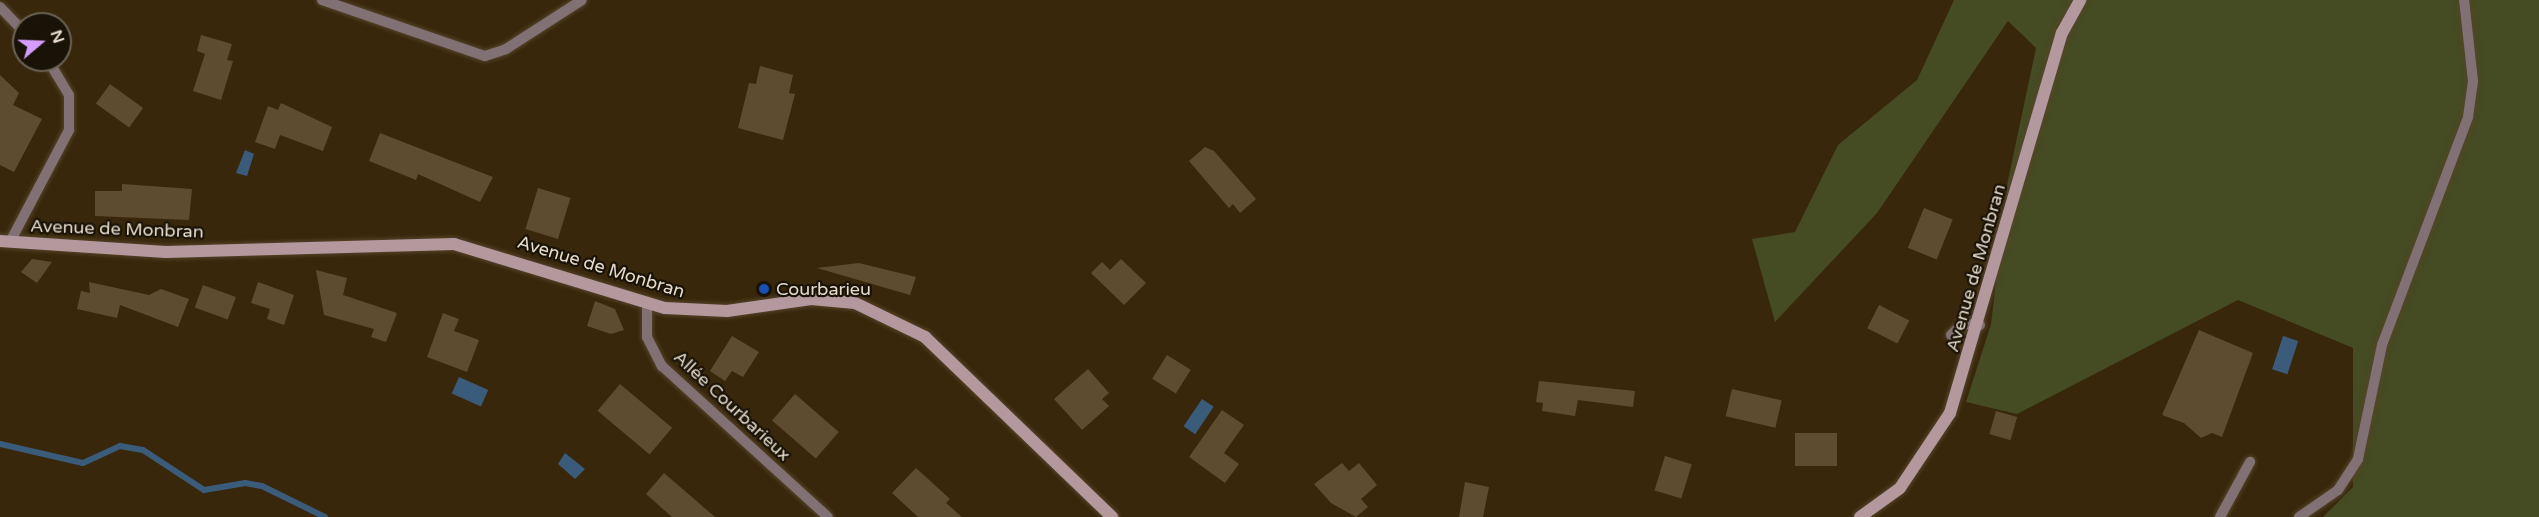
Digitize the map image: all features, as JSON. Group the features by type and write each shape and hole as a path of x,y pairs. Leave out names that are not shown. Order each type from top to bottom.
{"street":[{"name":"Avenue de Monbran","path":"1860,517 1900,488 1923,458 1950,413 1980,325 2062,33 2080,0"},
{"name":"Avenue de Monbran","path":"5,242 166,252 454,244 647,303 701,312 829,299 892,317 925,337 1112,517"}],"lane":[{"path":"322,0 485,56 506,49 581,1"},
{"path":"2299,517 2338,490 2358,459 2382,345 2468,117 2473,81 2464,0"},
{"path":"0,7 12,20"},
{"path":"5,242 69,130 69,94 55,72"},
{"name":"Allée Courbarieux","path":"647,303 647,337 662,366 828,517"},
{"path":"1951,335 1962,324 1980,325"},
{"path":"2220,517 2250,462"}],"green space":[{"path":"1954,0 2539,0 2539,517 2323,517 2353,487 2353,348 2238,300 2017,414 1966,402 1991,324 2008,180 2036,48 2008,21 1877,213 1775,322 1752,239 1795,232 1838,145 1917,80"}],"water":[{"path":"245,150 254,154 247,176 236,173"},
{"path":"2283,336 2298,341 2287,374 2272,369"},
{"path":"459,377 488,390 481,406 452,393"},
{"path":"1202,399 1214,407 1195,434 1184,426"},
{"path":"565,453 585,469 575,479 558,464"}],"building":[{"path":"201,35 232,44 227,60 233,61 221,100 193,91 205,54 197,51"},
{"path":"760,66 793,75 789,93 795,94 783,140 738,128 749,83 756,84"},
{"path":"0,75 19,93 13,105 42,119 14,172 0,165"},
{"path":"110,84 143,108 129,128 96,103"},
{"path":"281,103 332,127 323,151 280,135 275,149 255,142 268,106 278,110"},
{"path":"380,133 493,177 480,202 418,174 416,180 369,161"},
{"path":"1205,147 1214,151 1256,199 1240,213 1233,204 1229,208 1189,161"},
{"path":"122,184 192,189 189,220 95,216 95,191 122,191"},
{"path":"538,188 571,198 558,239 525,229"},
{"path":"1924,208 1953,220 1937,259 1908,248"},
{"path":"32,259 52,262 37,283 21,272"},
{"path":"1121,259 1146,283 1124,305 1091,273 1102,262 1110,270"},
{"path":"859,263 916,277 910,295 817,268"},
{"path":"316,270 347,278 343,295 397,313 386,342 371,337 374,329 324,315"},
{"path":"89,282 149,295 161,289 189,299 178,327 120,305 117,318 77,309 81,291 90,293"},
{"path":"258,282 294,295 284,325 267,319 270,309 251,303"},
{"path":"203,285 236,297 228,320 195,308"},
{"path":"595,301 615,309 624,330 611,334 587,326"},
{"path":"1879,305 1909,320 1897,344 1867,328"},
{"path":"443,313 459,319 454,331 479,340 467,372 427,357"},
{"path":"2199,330 2253,353 2222,437 2212,433 2201,438 2184,423 2162,415"},
{"path":"732,336 759,352 743,377 732,371 725,381 710,371"},
{"path":"1167,355 1191,370 1176,394 1152,379"},
{"path":"1088,369 1109,393 1102,399 1109,406 1082,430 1054,399"},
{"path":"1539,381 1635,391 1633,407 1578,400 1575,416 1542,411 1543,403 1536,402"},
{"path":"620,384 672,428 650,455 598,411"},
{"path":"1732,389 1782,400 1775,428 1726,416"},
{"path":"795,394 839,432 816,458 772,420"},
{"path":"1222,410 1244,425 1224,453 1239,464 1225,483 1189,457"},
{"path":"1996,411 2017,417 2011,440 1989,434"},
{"path":"1795,433 1837,433 1837,466 1795,466"},
{"path":"1665,456 1692,464 1681,499 1654,490"},
{"path":"1342,463 1349,471 1359,463 1377,485 1361,499 1368,507 1356,517 1331,503 1314,484"},
{"path":"916,468 950,499 946,503 962,517 918,517 892,493"},
{"path":"664,473 715,517 672,517 646,494"},
{"path":"1465,482 1489,487 1483,517 1459,517"}],"waterway":[{"path":"0,444 83,463 120,446 143,450 204,490 245,483 262,486 325,517"}],"place":[{"name":"Courbarieu","path":"764,289"}]}
